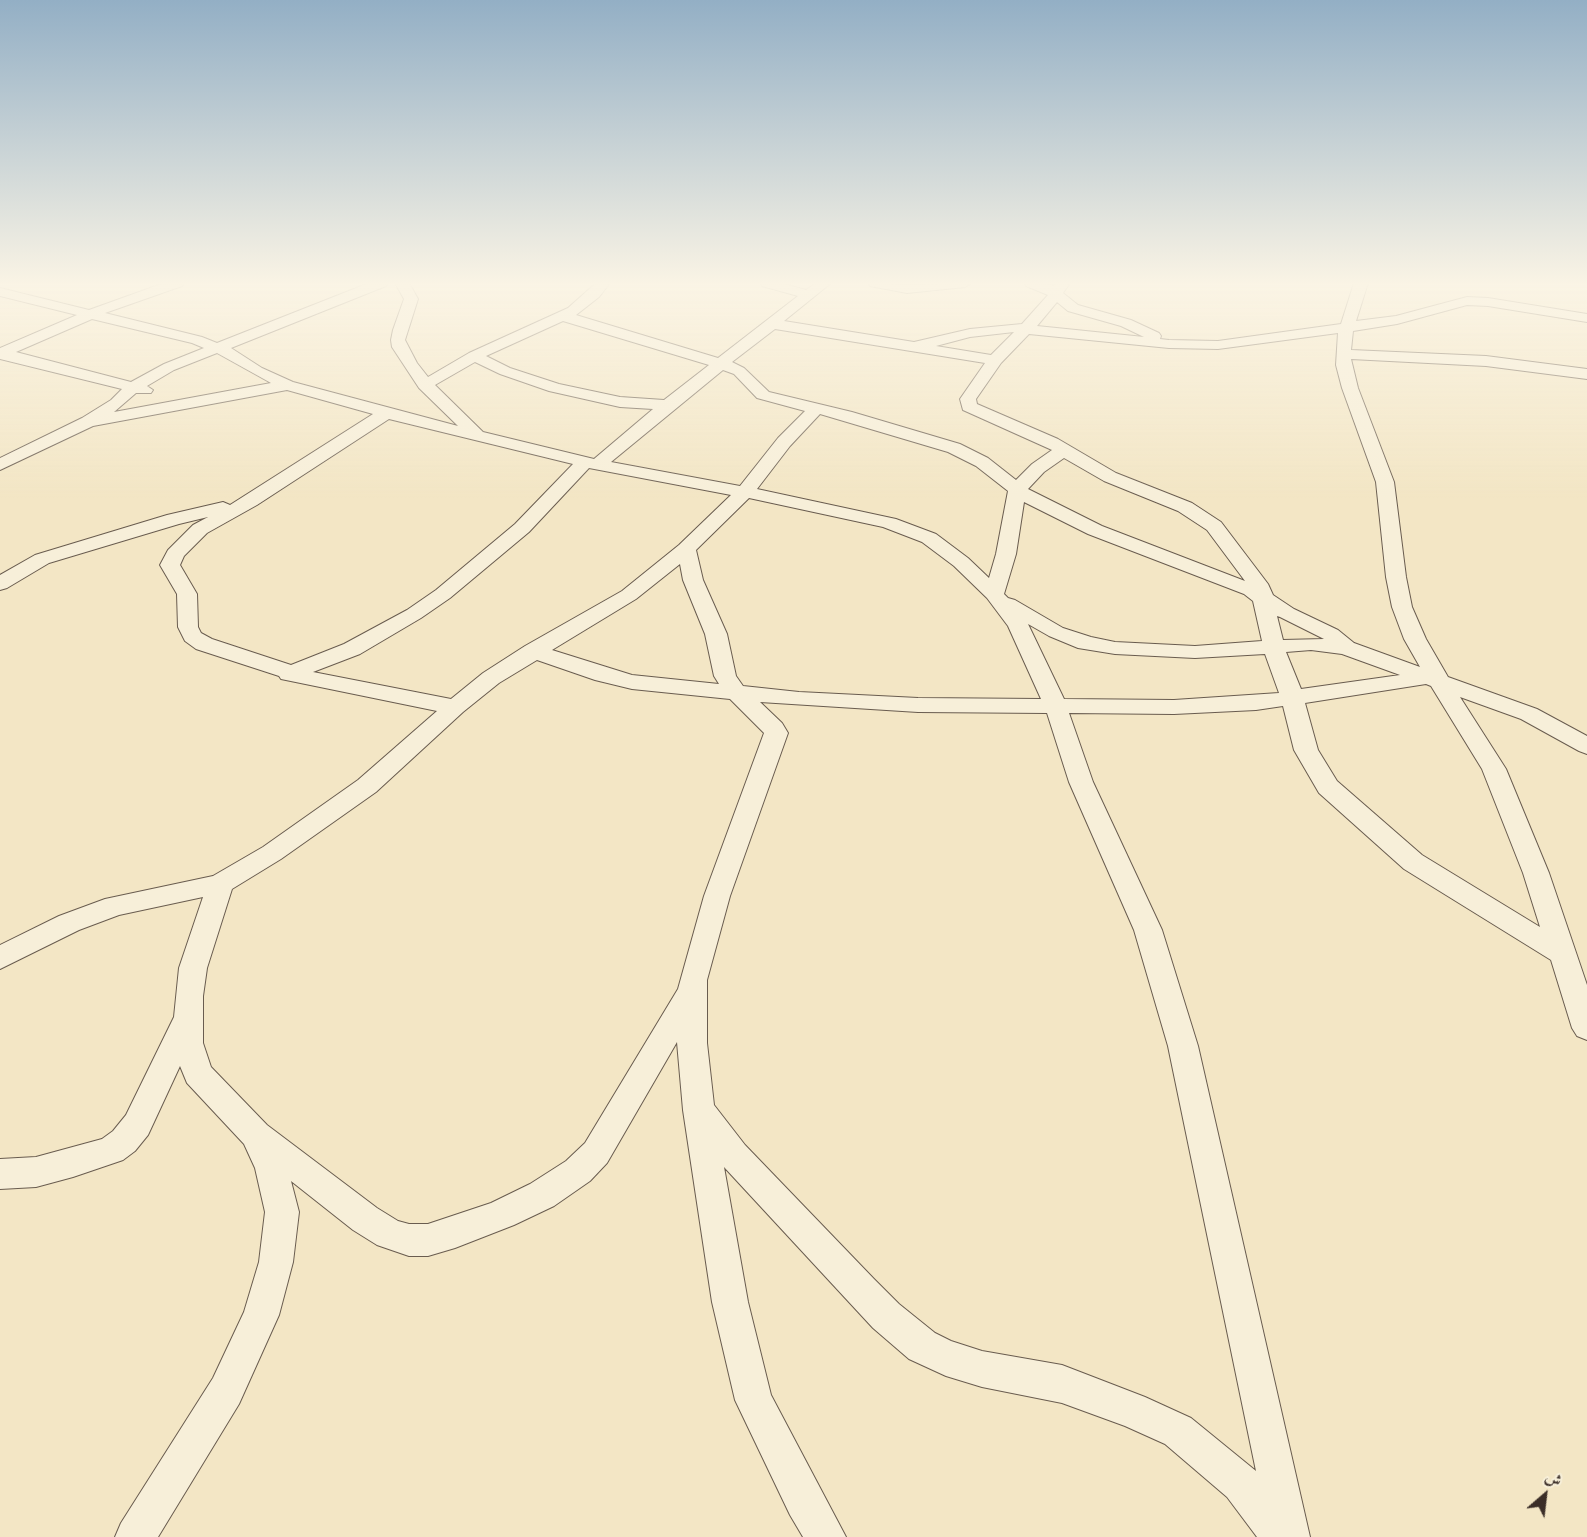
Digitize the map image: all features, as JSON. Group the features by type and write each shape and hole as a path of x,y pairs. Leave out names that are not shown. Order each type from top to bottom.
{"street":[{"path":"3,355 191,402"},
{"path":"0,465 88,422 117,403 133,387 197,355"},
{"path":"229,355 287,385 386,413 591,463 860,515 908,529 948,551 994,594 1026,616 1056,632 1086,643 1164,651 1227,651 1311,645 1346,648 1529,714 1587,746"},
{"path":"404,355 425,385 478,435"},
{"path":"425,385 479,355"},
{"path":"692,355 739,371 766,396 817,408 954,448 982,462 1017,490 1095,530 1233,582 1264,597 1287,613 1331,634 1346,648"},
{"path":"289,674 352,649 414,614 443,594 522,528 591,463 731,355"},
{"path":"961,355 994,360"},
{"path":"999,355 968,399 969,407 1029,432 1110,477 1154,493 1201,515 1214,526 1257,582 1264,597 1274,648 1293,699 1306,750 1328,787 1413,862 1561,953"},
{"path":"1342,355 1350,388 1385,482 1396,577 1402,607 1432,680 1494,770 1536,873 1587,1028"},
{"path":"1357,355 1486,361 1587,374"},
{"path":"474,357 505,371 555,388 620,402 668,405"},
{"path":"88,422 287,385"},
{"path":"0,958 69,923 115,906 220,884 272,852 367,786 491,678 628,595 686,549 746,492 784,442 817,408"},
{"path":"386,413 251,501 200,529 175,554 170,565 187,594 188,627 192,637 204,644 289,674 455,707"},
{"path":"994,594 1006,554 1017,490 1038,468 1064,450"},
{"path":"0,584 22,569 70,550 174,519 251,501"},
{"path":"686,549 693,580 716,634 725,676 734,690 774,728 776,733 717,896 692,990 692,1043 699,1110 728,1292 741,1355 754,1400 804,1501 826,1537"},
{"path":"994,594 1018,626 1056,707 1081,782 1148,930 1183,1046 1290,1537"},
{"path":"533,651 603,675 633,682 734,690 799,699 918,705 1174,707 1293,699 1432,680"},
{"path":"220,884 194,968 188,1043 198,1074 256,1135 389,1234 409,1240 428,1240 455,1232 542,1195 578,1171 596,1153 692,990"},
{"path":"0,1174 36,1172 74,1163 112,1150 124,1140 137,1125 189,1015"},
{"path":"699,1110 734,1155 862,1292 914,1339 946,1358 982,1369 1062,1384 1132,1410 1178,1431 1241,1483 1282,1537"},
{"path":"135,1537 226,1391 261,1315 276,1262 282,1212 271,1168 256,1135"}]}
